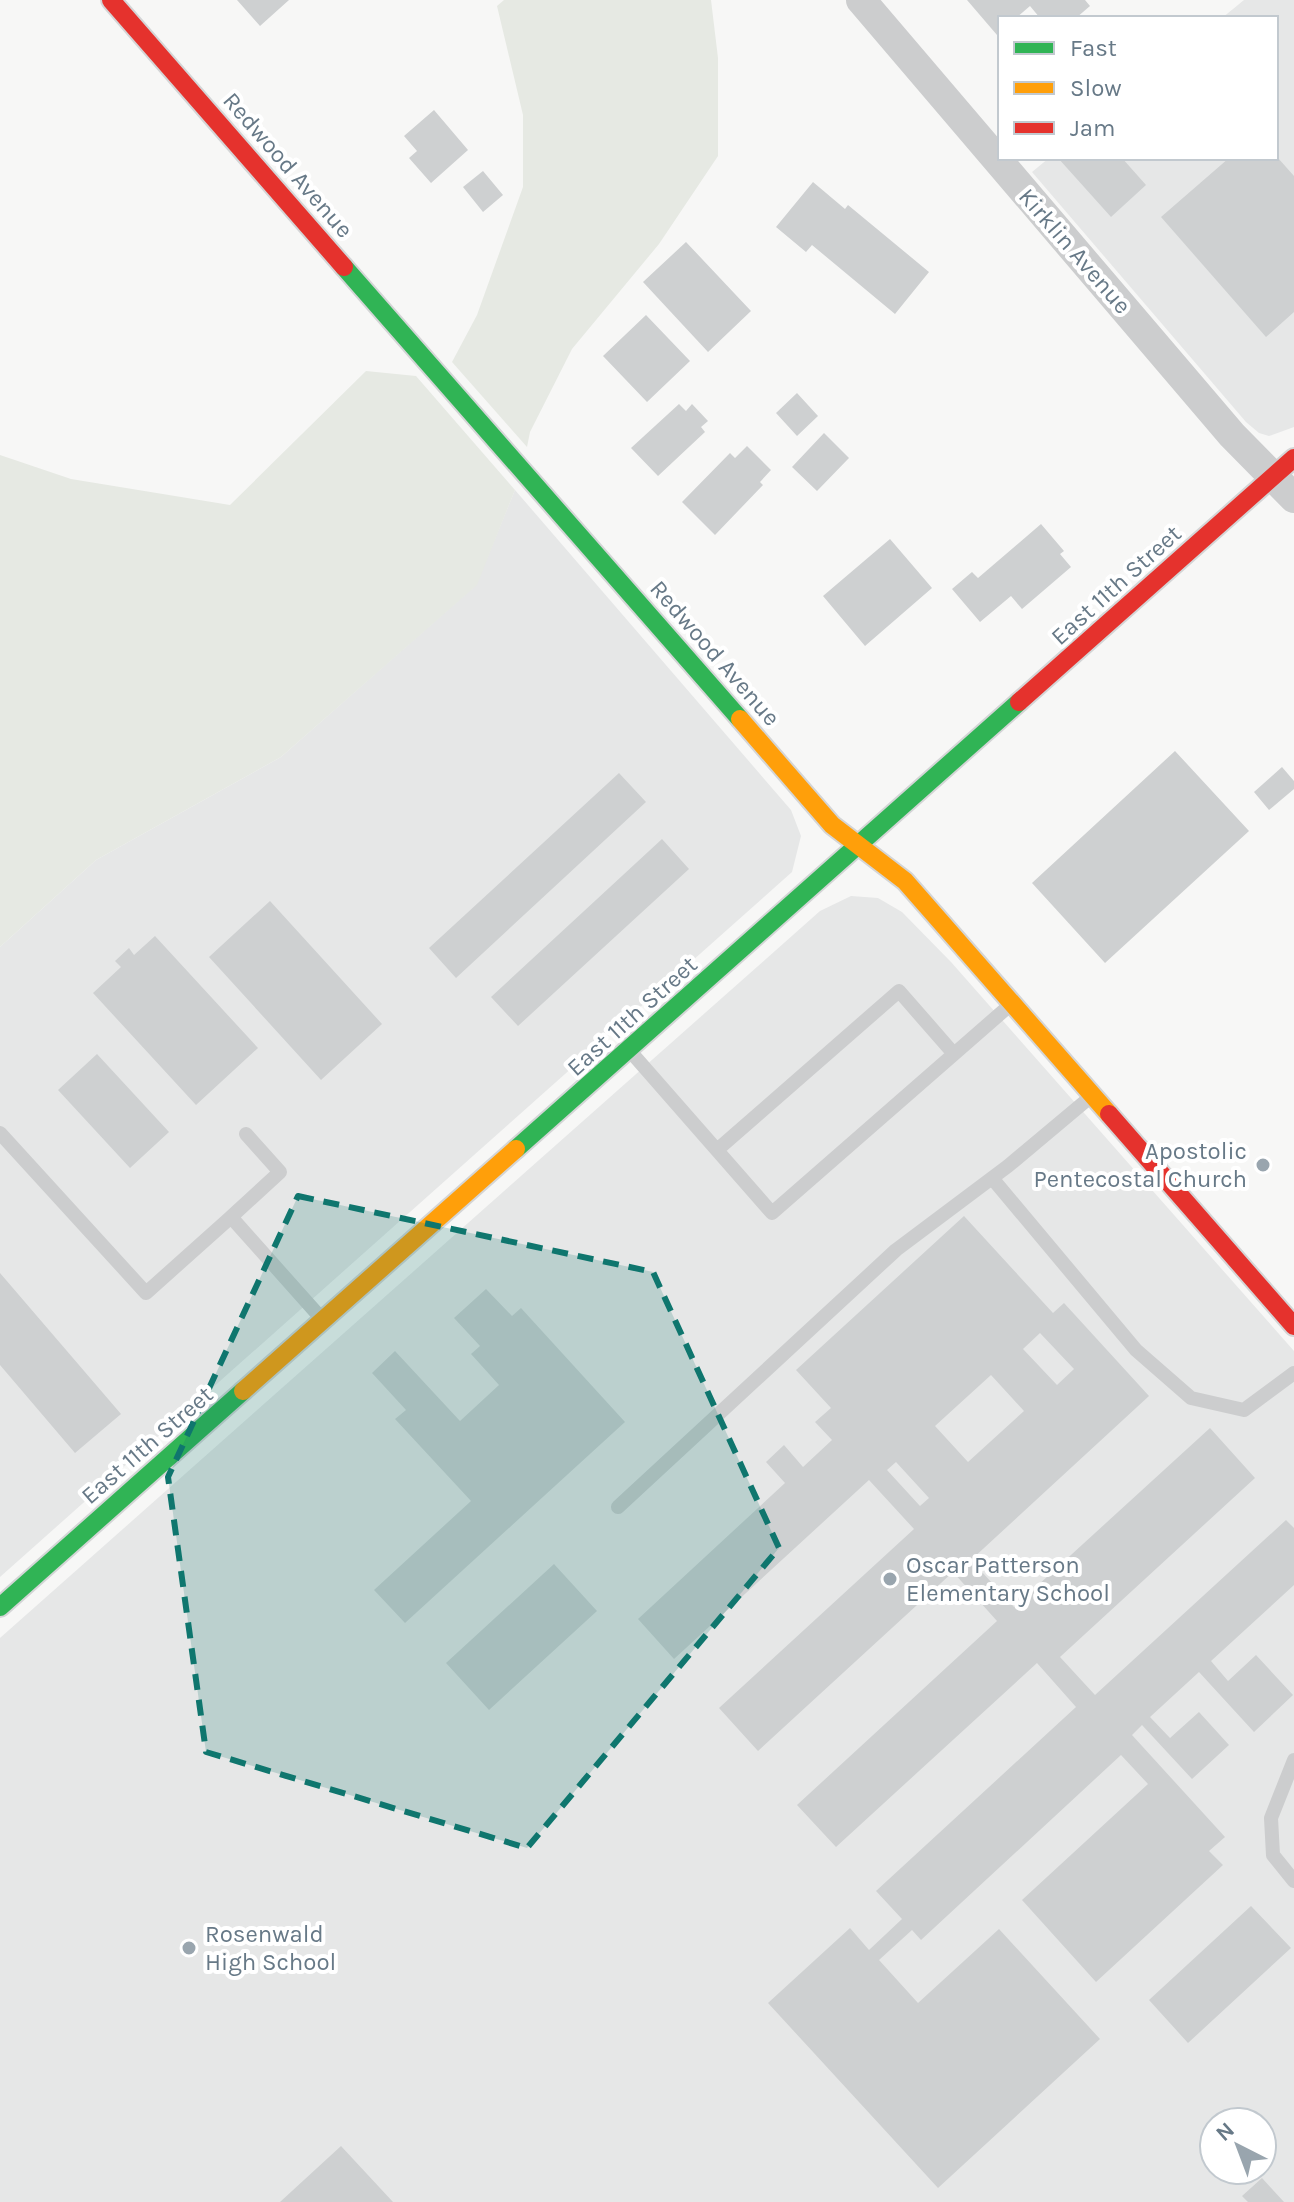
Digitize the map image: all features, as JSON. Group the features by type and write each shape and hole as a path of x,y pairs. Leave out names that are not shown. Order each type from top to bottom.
{"street":[{"name":"Kirklin Avenue","path":"861,0 1232,435 1287,477"},
{"name":"Redwood Avenue","path":"128,6 832,825 905,881 1294,1326"},
{"name":"East 11th Street","path":"0,1607 860,845 1287,477"}],"lane":[{"path":"717,1150 899,991 954,1054"},
{"path":"629,1051 772,1213 1011,1004"},
{"path":"618,1507 896,1250 992,1178 1091,1096"},
{"path":"0,1133 146,1293 280,1172 246,1134"},
{"path":"992,1178 1136,1350 1191,1398 1244,1410 1294,1373"},
{"path":"231,1217 324,1321"},
{"path":"1294,1760 1271,1818 1273,1855 1294,1881"}],"highlighted area":[{"path":"298,1196 653,1272 779,1548 527,1848 206,1752 168,1477"}],"shaded area":[{"path":"504,0 711,0 718,58 718,156 659,244 572,349 530,432 527,447 452,362 477,315 523,187 523,115 497,6"},
{"path":"1244,0 1294,0 1294,427 1269,436 1259,433 1246,422 1032,172 1047,160 1278,160 1278,16 1224,16"},
{"path":"366,371 416,376 515,490 477,585 281,757 96,860 0,947 0,455 71,479 230,505"},
{"path":"515,490 791,810 801,836 792,872 0,1577 0,947 96,860 281,757 476,585"},
{"name":"Oscar Patterson Elementary School","path":"851,896 878,898 902,912 951,962 1294,1351 1294,2202 0,2202 0,1638 820,911"}],"building":[{"path":"237,0 289,0 260,26"},
{"path":"967,0 1085,0 1090,6 1078,16 1038,16 1030,6 1018,16 998,16 997,35"},
{"path":"434,110 468,150 431,183 409,158 417,151 404,136"},
{"path":"1278,158 1294,176 1294,312 1266,337 1161,217 1227,160"},
{"path":"1060,160 1124,160 1146,185 1111,217"},
{"path":"483,171 503,195 483,212 463,187"},
{"path":"813,182 845,209 848,205 929,272 895,314 812,245 806,252 776,227"},
{"path":"686,242 751,311 708,352 643,282"},
{"path":"646,315 690,361 647,402 603,356"},
{"path":"797,393 818,416 797,436 776,413"},
{"path":"679,404 686,411 692,404 708,421 701,427 705,432 658,476 631,448"},
{"path":"824,433 849,458 817,491 792,467"},
{"path":"747,446 771,470 760,482 763,485 715,535 682,502 730,453 735,458"},
{"path":"1041,524 1064,551 1060,554 1071,567 1022,609 1011,596 980,622 952,589 972,572 978,578"},
{"path":"890,539 932,588 865,646 823,596"},
{"path":"1175,751 1249,831 1105,963 1032,883"},
{"path":"1282,767 1294,781 1294,789 1269,810 1254,792"},
{"path":"619,773 646,802 456,978 429,948"},
{"path":"662,839 689,869 518,1026 491,997"},
{"path":"270,901 382,1024 321,1080 209,957"},
{"path":"155,936 258,1048 196,1105 93,993 121,967 115,961 129,948 134,955"},
{"path":"97,1054 169,1132 130,1168 58,1090"},
{"path":"964,1216 1053,1313 1064,1303 1149,1396 971,1560 1014,1607 1210,1428 1255,1478 1060,1657 1095,1695 1286,1520 1294,1528 1294,1585 1211,1661 1228,1681 1256,1655 1293,1695 1254,1732 1199,1672 1150,1717 1170,1738 1199,1712 1229,1745 1192,1779 1142,1725 1132,1735 1225,1837 1209,1851 1223,1865 1096,1982 1022,1900 1148,1784 1121,1755 921,1940 912,1930 879,1960 918,2003 999,1929 1100,2039 938,2188 768,2003 850,1928 869,1950 902,1919 876,1891 1076,1707 1037,1663 836,1847 797,1805 997,1621 953,1572 758,1751 719,1708 914,1529 869,1480 674,1659 638,1619 785,1483 766,1462 784,1445 803,1467 832,1440 815,1422 831,1408 796,1370","holes":["1040,1333 1074,1369 1057,1385 1023,1349","991,1375 1024,1411 968,1462 935,1426","896,1462 929,1498 920,1506 887,1470"]},
{"path":"0,1273 121,1414 75,1453 0,1365"},
{"path":"486,1289 512,1316 521,1308 625,1422 405,1623 374,1590 471,1501 395,1419 406,1410 372,1373 395,1351 460,1421 499,1385 471,1354 480,1346 454,1318"},
{"path":"554,1564 597,1611 489,1710 446,1663"},
{"path":"1251,1906 1291,1948 1188,2043 1149,2000"},
{"path":"341,2146 393,2202 280,2202"},
{"path":"1253,2186 1269,2186 1284,2202 1248,2202 1242,2196"}],"traffic: fast":[{"path":"344,267 740,719"},
{"path":"516,1149 1019,702"},
{"path":"0,1607 243,1391"}],"traffic: slow":[{"path":"740,719 832,825 905,881 1109,1114"},
{"path":"243,1391 516,1149"}],"traffic: jam":[{"path":"111,0 344,267"},
{"path":"1019,702 1294,458"},
{"path":"1109,1114 1294,1326"}],"place":[{"name":"Apostolic Pentecostal Church","path":"1263,1165"},
{"name":"Oscar Patterson Elementary School","path":"890,1579"},
{"name":"Rosenwald High School","path":"189,1948"}]}
